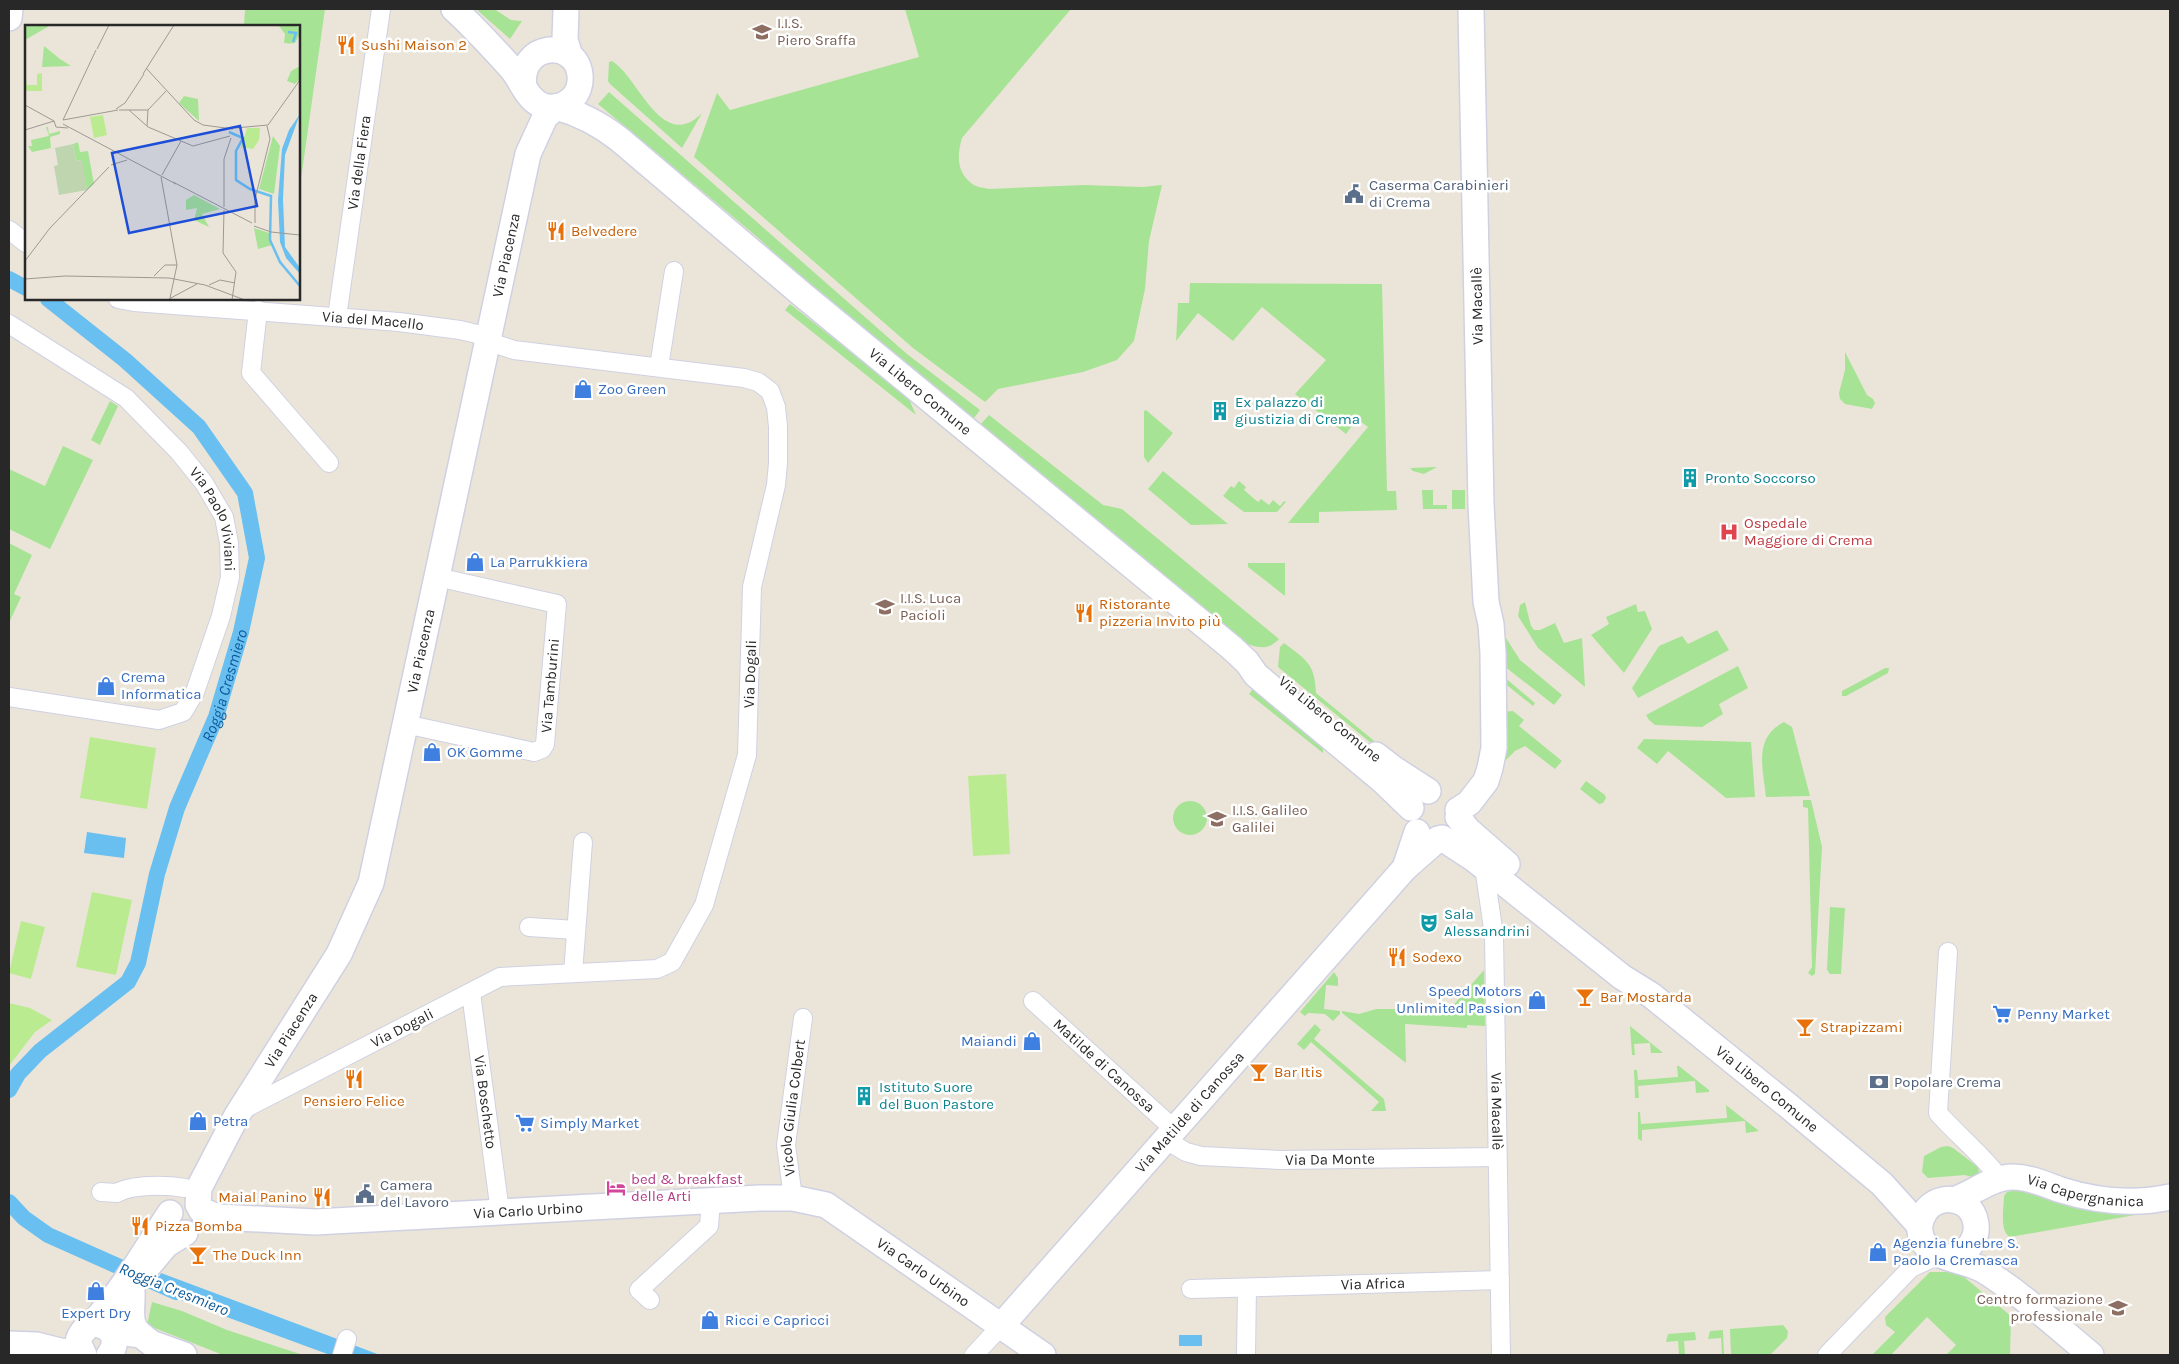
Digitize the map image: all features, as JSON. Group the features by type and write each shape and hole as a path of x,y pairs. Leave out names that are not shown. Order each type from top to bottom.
{"street":[{"path":"9,18 10,9"},
{"name":"Via della Fiera","path":"337,317 381,9"},
{"name":"Via Libero Comune","path":"454,9 474,27 512,69 526,90 540,104 571,111 610,132 804,296 1232,648 1247,662 1256,675 1383,781 1411,808"},
{"path":"526,90 524,70 539,53 556,9"},
{"path":"566,9 565,40 570,56"},
{"name":"Via Macallè","path":"1449,804 1469,803 1486,782 1494,748 1493,653 1491,624 1486,602 1481,475 1471,9"},
{"name":"Via Libero Comune","path":"474,27 515,50 539,53 562,51 570,56 580,70 579,86 610,132"},
{"path":"556,107 571,100 579,86"},
{"name":"Via Piacenza","path":"526,90 528,154"},
{"name":"Via Piacenza","path":"187,1212 237,1114 339,954 354,925 371,883 528,154 545,117 556,107"},
{"path":"659,367 674,271"},
{"name":"Via del Macello","path":"123,300 399,322 460,330 477,334 487,340"},
{"path":"258,310 251,373 329,463"},
{"name":"Via Paolo Viviani","path":"9,324 126,398 179,452 204,483 224,517 229,542 230,577 221,616 195,692 183,712 160,720 9,697"},
{"name":"Via Dogali","path":"237,1114 500,977 658,969 672,962 704,905 747,755 752,587 776,485 778,445 776,407 770,390 758,382 744,378 514,350 487,340"},
{"name":"Via Tamburini","path":"405,724 534,752 542,749 545,744 557,604 436,577"},
{"name":"Via Libero Comune","path":"1232,648 1263,665 1394,769 1449,804 1468,830 1485,846 1631,966 1651,994"},
{"path":"1417,798 1449,804 1452,831 1448,836 1432,836 1410,821 1411,808 1417,798"},
{"name":"Via Libero Comune","path":"1432,836 1484,867 1622,977 1651,994 1882,1184 1920,1230 1924,1244 1944,1256 1982,1270 2013,1291 2091,1355"},
{"name":"Via Matilde di Canossa","path":"974,1355 1432,836"},
{"path":"573,974 583,842"},
{"name":"Via Macallè","path":"1484,867 1494,934 1501,1355"},
{"path":"529,927 576,930"},
{"path":"1827,1355 1912,1268 1944,1256 1958,1255 1966,1251 1976,1230 1982,1209 2001,1180 1991,1166 1955,1133 1938,1113 1948,952"},
{"name":"Via Boschetto","path":"471,993 500,1212"},
{"name":"Matilde di Canossa","path":"1033,1001 1170,1135"},
{"name":"Vicolo Giulia Colbert","path":"793,1198 786,1145 803,1018"},
{"name":"Via Da Monte","path":"1170,1135 1186,1152 1201,1156 1280,1160 1497,1157"},
{"name":"Via Capergnanica","path":"1944,1201 1965,1196 1980,1187 2011,1177 2021,1177 2063,1191 2116,1201 2140,1202 2170,1197"},
{"name":"Via Libero Comune","path":"1882,1184 1910,1196 1962,1203 1970,1209 1975,1216 1976,1230 1991,1262 2013,1291"},
{"path":"95,1344 120,1309 126,1290 145,1260 166,1245 187,1212 169,1186 124,1189 118,1194 101,1192"},
{"name":"Via Carlo Urbino","path":"187,1212 218,1217 315,1222 793,1198 826,1205 1043,1355"},
{"path":"650,1300 639,1290 709,1226 711,1201"},
{"path":"1912,1268 1927,1208 1944,1201"},
{"name":"Via Africa","path":"1191,1289 1500,1280"},
{"path":"1246,1355 1247,1288"},
{"path":"126,1290 134,1329 146,1339 184,1355"},
{"path":"9,1344 36,1344 60,1351 95,1344 136,1344 146,1339"}],"green space":[{"path":"245,9 325,9 300,186 300,25 244,25"},
{"path":"476,9 494,9 511,20 522,21 510,39"},
{"path":"905,9 1071,9 962,138 959,163 968,180 975,186 989,189 1084,185 1143,187 1162,185 1149,241 1145,289 1134,341 1117,360 1083,372 998,389 985,402 913,348 694,157 717,93 730,110 919,57"},
{"path":"612,61 622,69 652,108 663,119 675,124 688,123 702,113 682,148 610,84 608,81 609,62"},
{"path":"609,92 907,354 980,410 972,421 827,301 756,236 598,104"},
{"path":"1190,283 1382,284 1387,491 1396,491 1397,510 1319,512 1319,523 1288,523 1368,427 1357,419 1346,434 1295,394 1326,360 1262,307 1233,341 1198,313 1176,341 1178,303 1189,303"},
{"path":"790,304 908,397 916,415 785,310"},
{"path":"1845,352 1867,395 1875,403 1872,409 1845,404 1840,399 1839,393 1845,370"},
{"path":"110,401 118,406 100,445 91,440"},
{"path":"1146,410 1173,433 1148,463 1144,457 1144,411"},
{"path":"989,415 1103,505 1122,509 1279,639 1265,647 1258,647 1244,642 1223,629 978,427"},
{"path":"63,446 93,460 50,549 9,529 9,469 45,486"},
{"path":"1437,467 1424,474 1413,471 1410,468"},
{"path":"1163,471 1228,524 1191,525 1148,489"},
{"path":"1239,481 1246,487 1244,490 1258,502 1261,499 1269,505 1273,500 1280,506 1284,501 1286,502 1277,512 1244,512 1223,496 1231,486 1234,488"},
{"path":"1422,490 1433,490 1433,505 1447,505 1447,509 1423,509"},
{"path":"1452,490 1465,490 1465,509 1452,509"},
{"path":"9,543 32,555 14,594 21,597 9,623"},
{"path":"1248,563 1285,563 1285,596 1248,567"},
{"path":"1525,602 1531,626 1534,630 1540,630 1555,623 1564,643 1582,638 1585,687 1538,648 1518,616 1520,605"},
{"path":"1636,604 1638,612 1645,611 1652,629 1624,673 1591,635 1609,624 1606,617"},
{"path":"1717,630 1729,650 1638,698 1632,688 1659,646 1682,636 1688,644"},
{"path":"1503,637 1506,638 1520,660 1562,695 1554,705 1504,666"},
{"path":"1284,643 1308,663 1314,675 1316,693 1395,758 1393,761 1278,667 1280,647"},
{"path":"1738,666 1748,688 1719,704 1723,714 1702,727 1655,725 1646,715"},
{"path":"1885,668 1889,668 1888,673 1846,696 1842,696 1842,691"},
{"path":"1497,671 1535,703 1533,706 1503,682"},
{"path":"1252,690 1256,690 1323,745 1323,753 1249,694"},
{"path":"1513,711 1524,720 1519,726 1562,761 1555,769 1525,746 1515,751 1497,769 1501,712"},
{"path":"1784,722 1792,727 1810,796 1766,797 1762,765 1764,745 1774,729"},
{"path":"90,737 156,748 147,809 80,798"},
{"path":"1644,739 1751,742 1755,797 1726,798 1668,751 1657,764 1637,748"},
{"path":"1006,774 1010,854 973,856 968,776"},
{"path":"1586,781 1605,795 1606,798 1603,803 1599,804 1580,789"},
{"path":"1803,800 1811,800 1822,847 1815,974 1812,976 1808,973 1812,967 1808,808 1803,807"},
{"path":"1190,801 1202,806 1207,818 1202,830 1190,835 1178,830 1173,818 1178,806"},
{"path":"92,892 132,900 116,975 76,967"},
{"path":"1830,907 1845,908 1841,974 1830,974 1827,970"},
{"path":"21,921 45,927 31,979 9,973"},
{"path":"1484,970 1485,1026 1467,1025 1467,1028 1405,1024 1406,1063 1342,1013 1342,1011 1359,1014 1376,1009 1450,1009"},
{"path":"1334,972 1338,978 1338,986 1326,985 1324,1009 1340,1011 1340,1014 1333,1021 1325,1014 1308,1013 1305,1016 1300,1012"},
{"path":"9,1003 30,1008 52,1020 35,1032 9,1066"},
{"path":"1315,1024 1321,1030 1314,1039 1384,1099 1386,1111 1371,1111 1379,1102 1311,1042 1304,1050 1297,1044"},
{"path":"1630,1026 1662,1053 1651,1053 1650,1043 1634,1044 1635,1055 1632,1055"},
{"path":"1677,1066 1709,1090 1709,1092 1696,1093 1695,1081 1638,1086 1639,1098 1635,1098 1634,1070 1637,1070 1638,1080 1678,1077"},
{"path":"1726,1105 1759,1131 1746,1133 1745,1121 1642,1130 1642,1141 1638,1139 1638,1112 1640,1112 1641,1124 1727,1118"},
{"path":"1948,1146 1978,1167 1980,1176 1978,1179 1965,1175 1928,1178 1922,1172 1924,1156 1941,1147"},
{"path":"2020,1189 2152,1212 2010,1237 2004,1230 2003,1224 2004,1196 2007,1192"},
{"path":"1930,1272 1958,1272 2011,1316 2010,1355 1946,1355 1956,1345 1927,1317 1891,1355 1872,1355 1895,1332 1886,1325 1885,1317"},
{"path":"152,1302 182,1311 227,1330 303,1355 223,1355 147,1325"},
{"path":"1783,1325 1788,1331 1787,1338 1770,1355 1731,1355 1730,1329"},
{"path":"1723,1330 1724,1355 1722,1355 1721,1338 1708,1339 1710,1331"},
{"path":"1695,1332 1696,1340 1684,1341 1685,1355 1679,1355 1678,1341 1666,1342 1668,1334"}],"water":[{"path":"87,832 126,838 124,858 84,853"},
{"name":"Roggia Cresmiero","path":"161,1273 380,1355 330,1355 153,1290"},
{"path":"1179,1335 1202,1335 1202,1346 1179,1346"}],"waterway":[{"name":"Roggia Cresmiero","path":"9,279 25,287"},
{"name":"Roggia Cresmiero","path":"9,1090 18,1074 40,1051 128,982 138,963 157,874 177,808 216,717 241,632 257,558 245,493 199,427 125,360 49,300"},
{"name":"Roggia Cresmiero","path":"9,1202 24,1218 48,1235 176,1292"}],"place":[{"name":"I.I.S. Piero Sraffa","path":"762,32"},
{"name":"Sushi Maison 2","path":"346,45"},
{"name":"Caserma Carabinieri di Crema","path":"1354,194"},
{"name":"Belvedere","path":"556,231"},
{"name":"Zoo Green","path":"583,389"},
{"name":"Ex palazzo di giustizia di Crema","path":"1220,411"},
{"name":"Pronto Soccorso","path":"1690,478"},
{"name":"Ospedale Maggiore di Crema","path":"1729,532"},
{"name":"La Parrukkiera","path":"475,562"},
{"name":"I.I.S. Luca Pacioli","path":"885,607"},
{"name":"Ristorante pizzeria Invito più","path":"1084,613"},
{"name":"Crema Informatica","path":"106,686"},
{"name":"OK Gomme","path":"432,752"},
{"name":"I.I.S. Galileo Galilei","path":"1217,819"},
{"name":"Sala Alessandrini","path":"1429,923"},
{"name":"Sodexo","path":"1397,957"},
{"name":"Bar Mostarda","path":"1585,997"},
{"name":"Speed Motors Unlimited Passion","path":"1537,1000"},
{"name":"Penny Market","path":"2002,1014"},
{"name":"Strapizzami","path":"1805,1027"},
{"name":"Maiandi","path":"1032,1041"},
{"name":"Bar Itis","path":"1259,1072"},
{"name":"Pensiero Felice","path":"354,1079"},
{"name":"Popolare Crema","path":"1879,1082"},
{"name":"Istituto Suore del Buon Pastore","path":"864,1096"},
{"name":"Petra","path":"198,1121"},
{"name":"Simply Market","path":"525,1123"},
{"name":"bed & breakfast delle Arti","path":"616,1188"},
{"name":"Camera del Lavoro","path":"365,1194"},
{"name":"Maial Panino","path":"322,1197"},
{"name":"Pizza Bomba","path":"140,1226"},
{"name":"Agenzia funebre S. Paolo la Cremasca","path":"1878,1252"},
{"name":"The Duck Inn","path":"198,1255"},
{"name":"Expert Dry","path":"96,1291"},
{"name":"Centro formazione professionale","path":"2118,1308"},
{"name":"Ricci e Capricci","path":"710,1320"}]}
